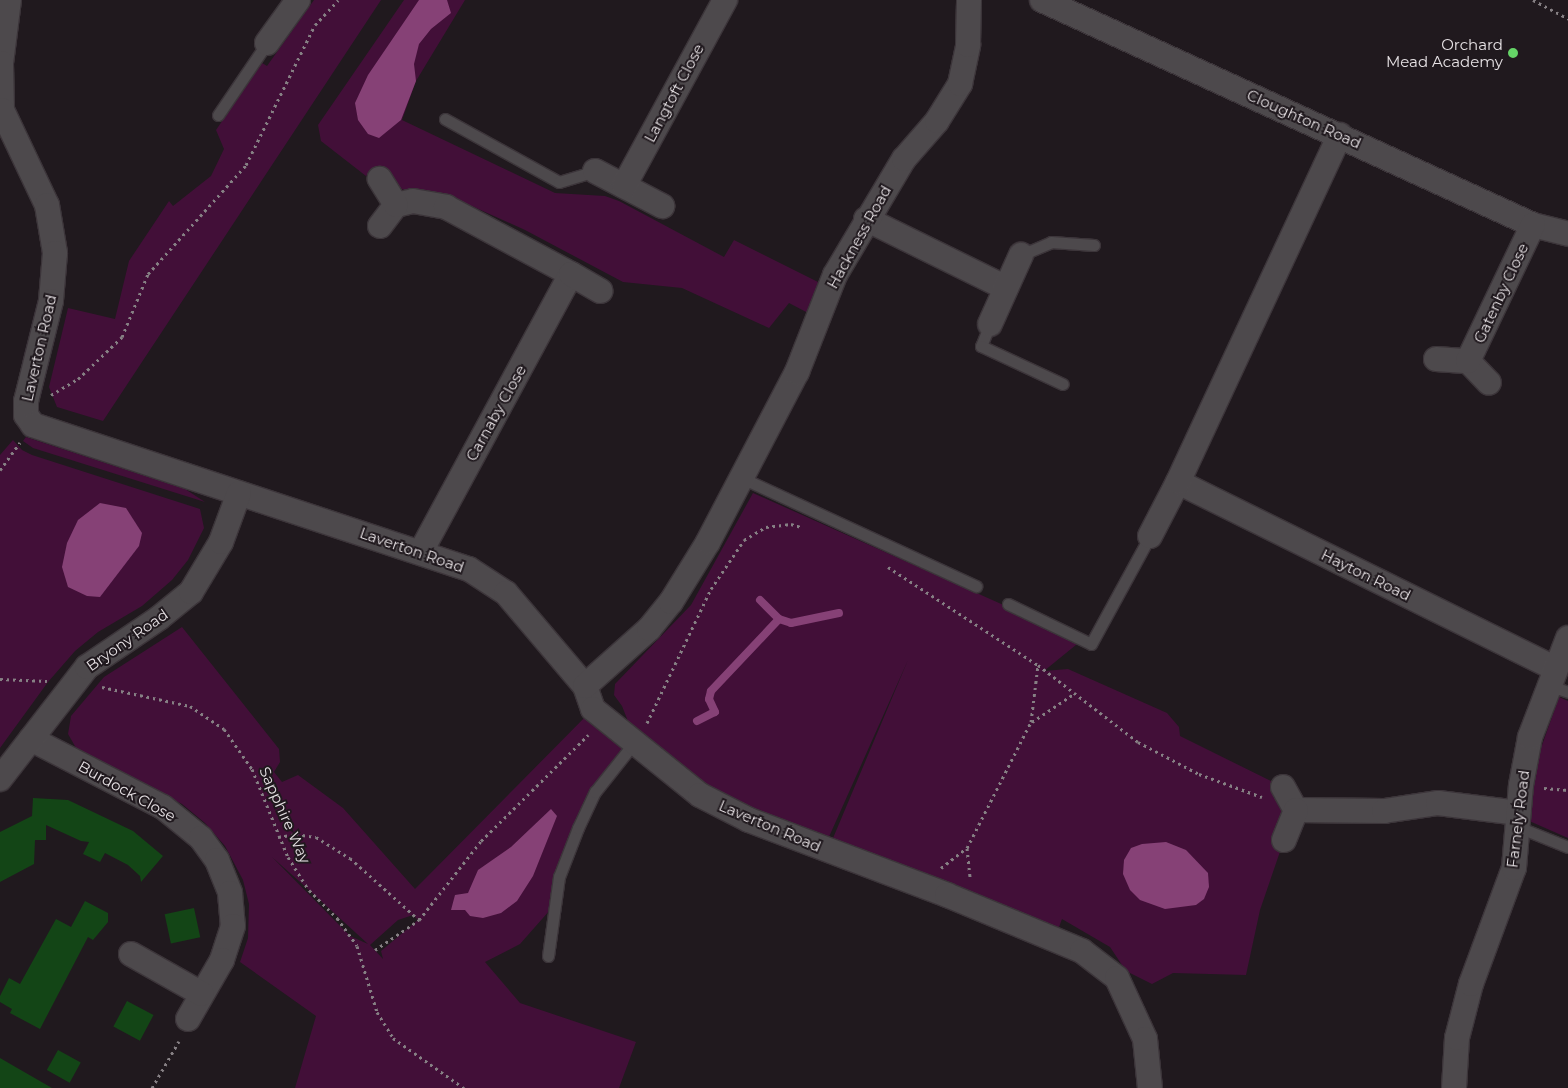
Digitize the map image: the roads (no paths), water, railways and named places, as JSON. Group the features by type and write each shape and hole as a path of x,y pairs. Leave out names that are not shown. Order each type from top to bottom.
{"street":[{"name":"Laverton Road","path":"9,0 1,63 1,110 47,204 53,231 54,281 29,415 239,493 421,551 469,569 506,594 585,686 593,709 635,745 700,795 749,820 1055,938 1082,951 1117,978 1145,1038 1150,1088"},
{"name":"Langtoft Close","path":"624,186 725,0"},
{"name":"Hackness Road","path":"585,686 649,629 671,602 708,542 797,372 835,276 866,219 904,158 937,120 960,84 968,44 969,0"},
{"name":"Cloughton Road","path":"1042,0 1533,225 1568,234"},
{"path":"267,43 288,2"},
{"path":"1150,536 1178,482 1340,135"},
{"path":"596,171 662,206"},
{"path":"380,179 396,205"},
{"path":"380,226 396,205 413,201 446,207 601,290"},
{"path":"866,219 1006,288"},
{"name":"Gatenby Close","path":"1468,361 1533,225"},
{"path":"990,324 1021,255"},
{"name":"Carnaby Close","path":"421,551 571,274"},
{"name":"Gatenby Close","path":"1436,358 1468,361 1489,383"},
{"name":"Hayton Road","path":"1178,482 1557,681"},
{"name":"Bryony Road","path":"0,779 71,684 94,660 159,618 191,592 221,542 239,493"},
{"name":"Farnely Road","path":"1454,1088 1457,1038 1471,984 1514,868 1518,820 1530,738 1557,681 1568,638"},
{"name":"Burdock Close","path":"31,739 163,807 196,834 217,860 230,893 233,926 222,960 188,1019"},
{"path":"1283,787 1296,810"},
{"path":"1296,810 1384,811 1438,803 1518,820"},
{"path":"1284,840 1296,810"},
{"path":"130,954 202,994"}],"lane":[{"path":"218,115 267,43"},
{"path":"445,119 559,182 596,171"},
{"path":"1021,255 1051,242 1094,245"},
{"path":"990,324 981,346 1063,384"},
{"path":"742,478 976,586"},
{"path":"1008,604 1091,644 1150,536"},
{"path":"548,956 559,877 578,828 596,792 635,745"},
{"path":"1518,820 1568,846"}],"waterway":[{"path":"760,600 779,619 791,623 839,613"},
{"path":"697,721 715,712 709,699 711,691 779,619"}],"place":[{"name":"Orchard Mead Academy","path":"1513,53"}]}
